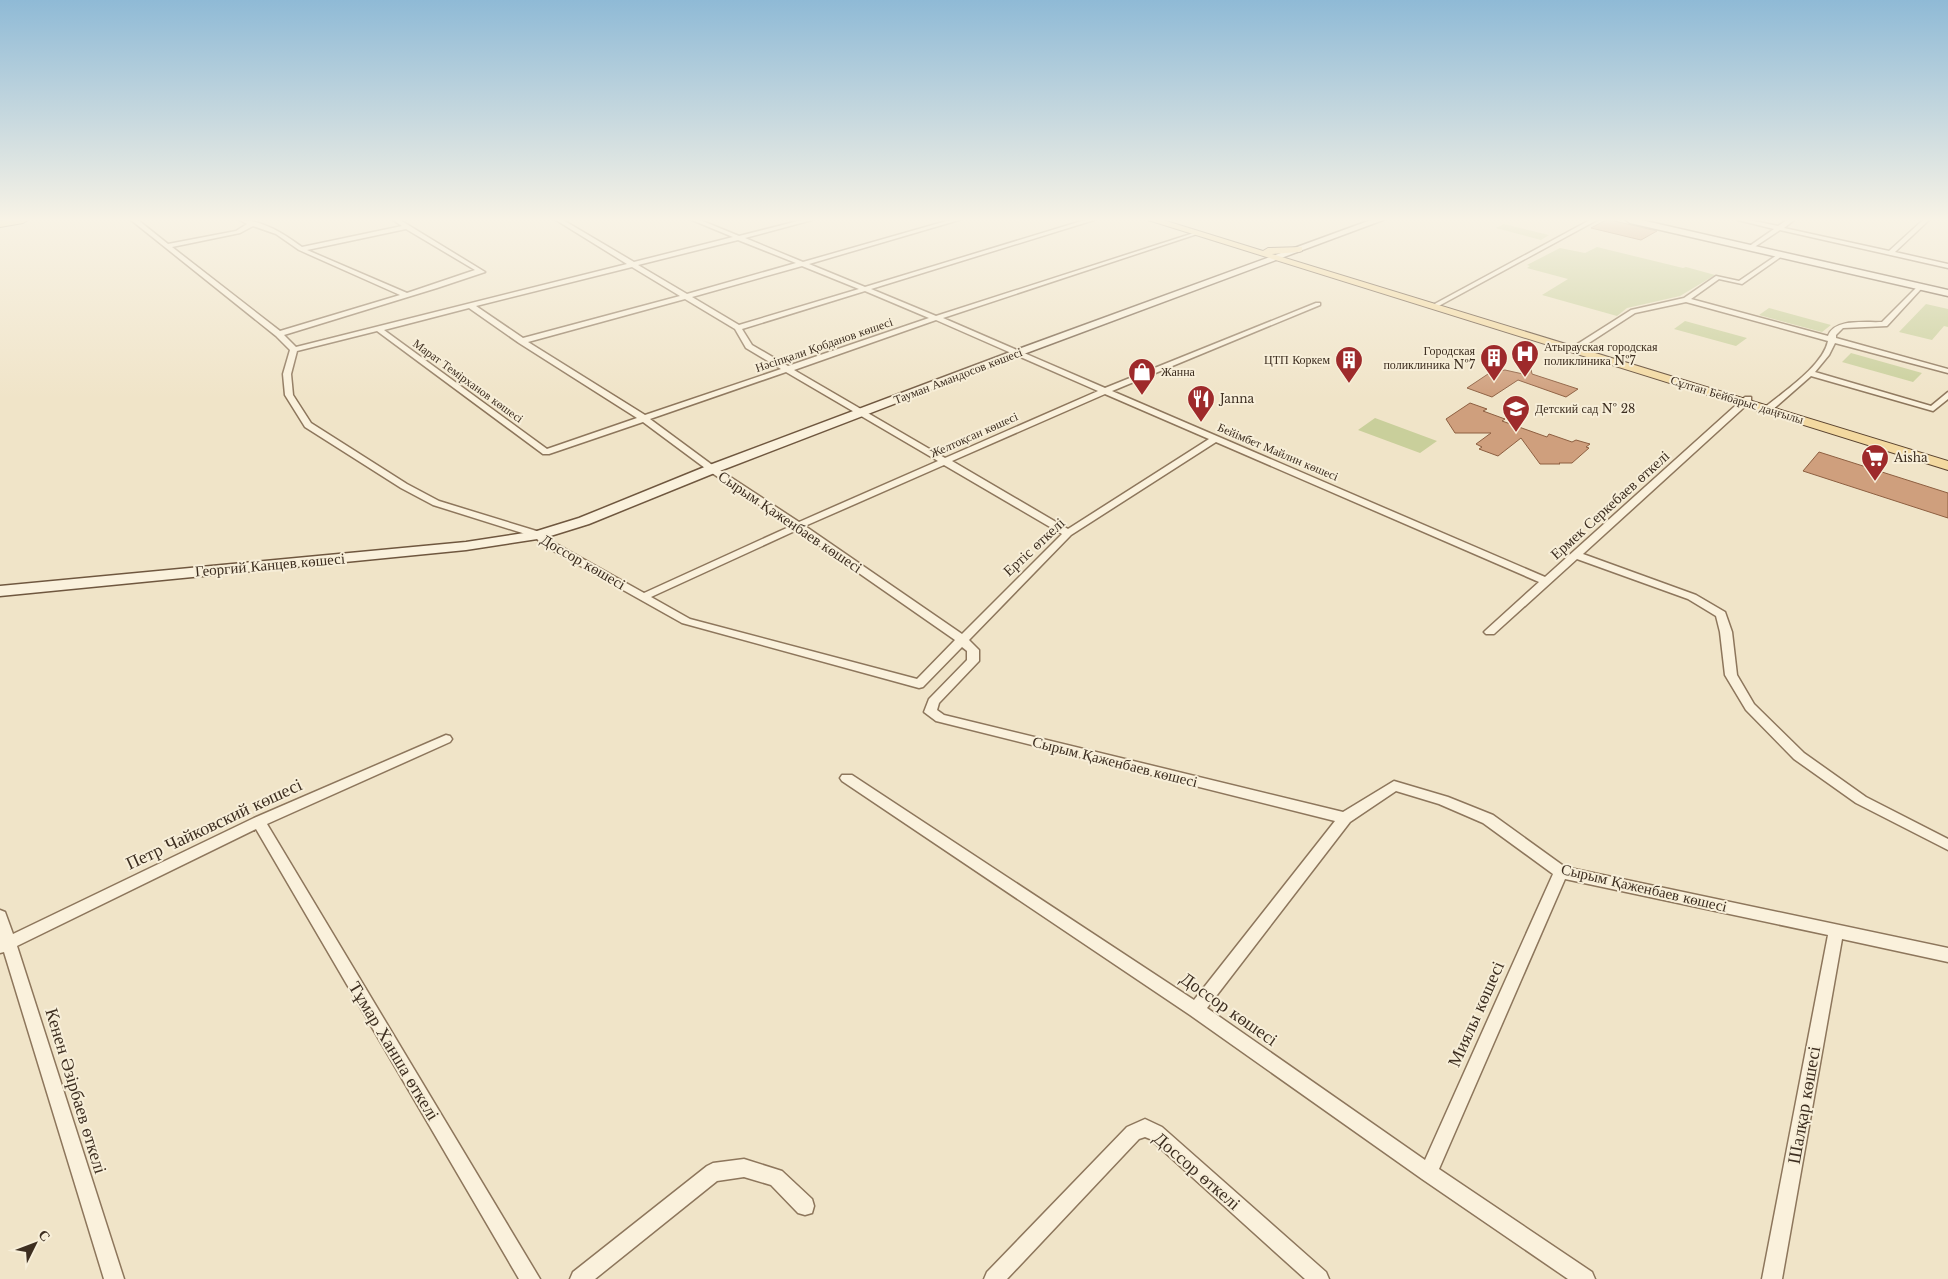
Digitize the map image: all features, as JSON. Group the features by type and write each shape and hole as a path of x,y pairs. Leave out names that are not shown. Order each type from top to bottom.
{"main road":[{"name":"Тауман Амандосов көшесі","path":"539,535 584,521 712,469 1017,353 1198,280"},
{"name":"Сұлтан Бейбарыс даңғылы","path":"1352,280 1948,461"},
{"path":"1889,280 1948,294"},
{"name":"Сұлтан Бейбарыс даңғылы","path":"1769,408 1948,466"},
{"name":"Георгий Канцев көшесі","path":"0,591 466,546 539,535"}],"street":[{"path":"210,280 279,334 294,350 573,280"},
{"path":"370,280 405,295"},
{"path":"279,334 456,280"},
{"path":"657,280 738,328 749,346 1068,533"},
{"path":"522,341 745,280"},
{"name":"Бейімбет Майлин көшесі","path":"842,280 936,318 1546,581"},
{"path":"738,328 896,280"},
{"name":"Нәсіпқали Қобданов көшесі","path":"546,452 1053,280"},
{"path":"1435,306 1484,280"},
{"path":"1574,348 1633,311 1686,300 1716,280"},
{"path":"1725,280 1740,283 1745,280"},
{"path":"1769,408 1827,355 1834,340 1832,334 1841,326 1884,324 1920,287"},
{"path":"1686,300 1948,371"},
{"name":"Желтоқсан көшесі","path":"643,598 798,526 1104,392 1318,304"},
{"name":"Сырым Қаженбаев көшесі","path":"470,305 522,341 643,418 712,469 961,639 973,650 973,661 933,702 930,712 940,718 1345,818 1394,786 1466,809 1488,819 1561,872 1948,955"},
{"name":"Марат Темірханов көшесі","path":"378,329 546,452"},
{"name":"Доссор көшесі","path":"294,350 287,374 289,396 308,425 404,486 436,503 539,535 548,543 686,622 919,684"},
{"path":"1808,373 1933,409 1948,394"},
{"name":"Ермек Серкебаев өткелі","path":"1490,632 1746,401"},
{"name":"Ертіс өткелі","path":"919,684 961,639 1068,533 1214,439"},
{"path":"1577,555 1692,597 1721,614 1726,632 1731,675 1750,707 1799,756 1861,800 1948,845"},
{"name":"Петр Чайковский көшесі","path":"4,945 259,822 446,739"},
{"name":"Доссор көшесі","path":"847,778 1196,1010 1428,1173 1585,1279"},
{"path":"1196,1010 1345,818"},
{"name":"Тұмар Ханша өткелі","path":"259,822 530,1279"},
{"name":"Миялы көшесі","path":"1428,1173 1561,872"},
{"name":"Кенен Әзірбаев өткелі","path":"0,916 4,945 114,1279"},
{"name":"Шалқар көшесі","path":"1772,1279 1836,931"},
{"name":"Доссор өткелі","path":"994,1279 1133,1133 1145,1128 1156,1133 1319,1279"},
{"path":"580,1279 713,1172 744,1168 776,1177 805,1206"}],"green space":[{"path":"1567,280 1707,280 1680,296 1627,308 1617,316 1542,295"},
{"path":"1926,304 1948,309 1948,327 1944,326 1932,340 1899,332"},
{"path":"1769,308 1831,325 1822,332 1759,315"},
{"path":"1685,321 1747,338 1736,346 1674,329"},
{"path":"1851,353 1922,373 1913,382 1842,362"},
{"path":"1375,418 1437,441 1420,453 1358,430"}],"building":[{"name":"Городская поликлиника №7","path":"1531,369 1532,374 1578,389 1566,397 1518,380 1492,397 1467,388 1491,372 1505,370 1523,374"},
{"name":"Детский сад № 28","path":"1470,403 1487,409 1483,411 1505,419 1502,421 1547,437 1549,434 1572,442 1576,440 1590,444 1586,447 1589,448 1572,463 1560,464 1540,464 1521,438 1498,456 1479,449 1482,447 1476,444 1491,433 1455,433 1446,419"},
{"name":"Aisha","path":"1819,452 1948,493 1948,518 1803,471"}],"place":[{"name":"Атырауская городская поликлиника №7","path":"1525,378"},
{"name":"Городская поликлиника №7","path":"1494,382"},
{"name":"ЦТП Коркем","path":"1349,384"},
{"name":"Жанна","path":"1142,396"},
{"name":"Janna","path":"1201,423"},
{"name":"Детский сад № 28","path":"1516,433"},
{"name":"Aisha","path":"1875,482"}]}
